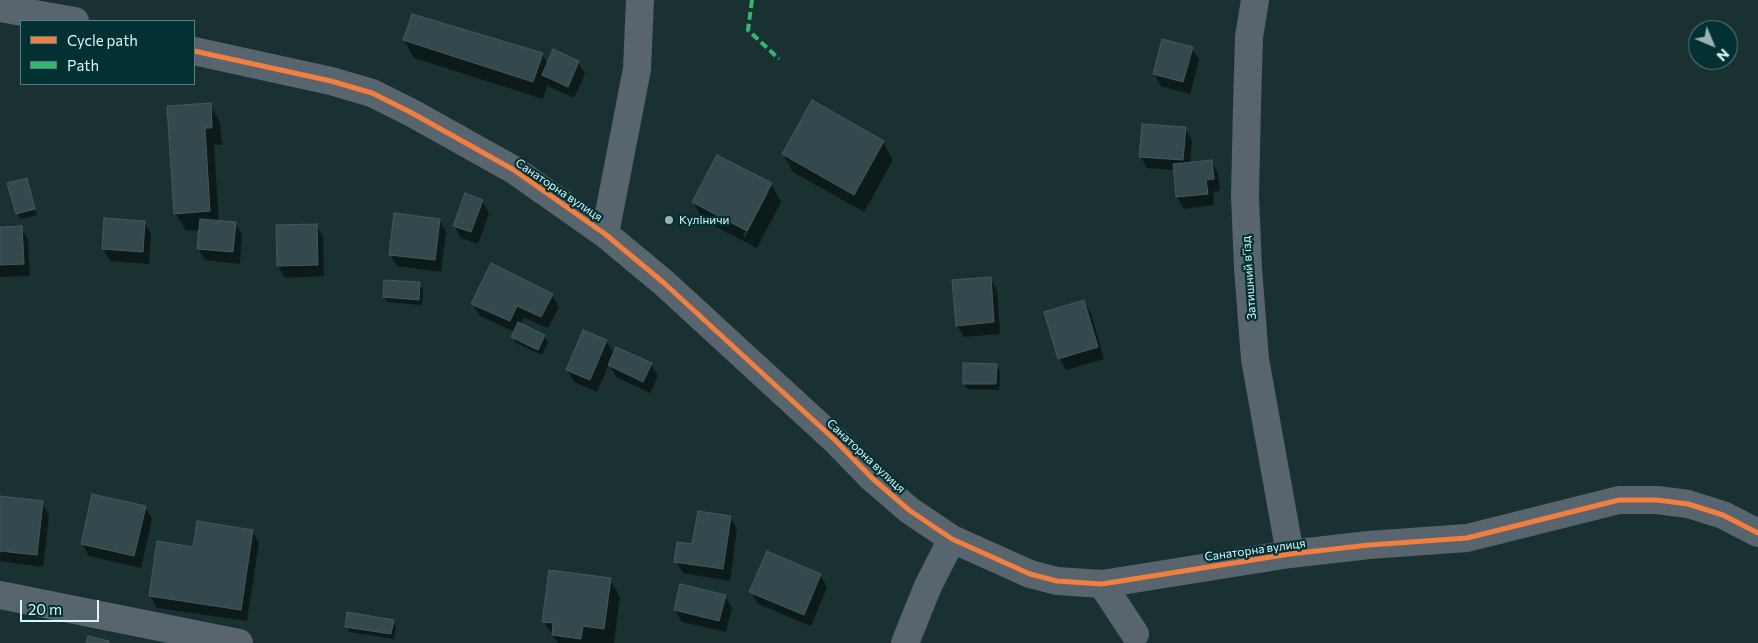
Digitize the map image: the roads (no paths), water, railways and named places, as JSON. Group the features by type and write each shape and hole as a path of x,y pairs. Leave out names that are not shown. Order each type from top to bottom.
{"street":[{"path":"606,234 637,70 640,0"},
{"name":"Затишний в’їзд","path":"1255,0 1249,37 1247,97 1245,196 1248,268 1255,359 1290,554"},
{"path":"0,8 70,20"},
{"name":"Санаторна вулиця","path":"195,51 314,77 372,93 514,170 606,234 735,347 836,441 872,478 909,510 952,539 1030,574 1057,581 1102,584 1290,554 1369,545 1468,538 1619,500 1657,500 1688,504 1723,515 1758,532"},
{"path":"906,643 928,586 952,539"},
{"path":"1102,584 1139,640"},
{"path":"0,595 238,643"}],"place":[{"name":"Куліничи","path":"669,220"}]}
